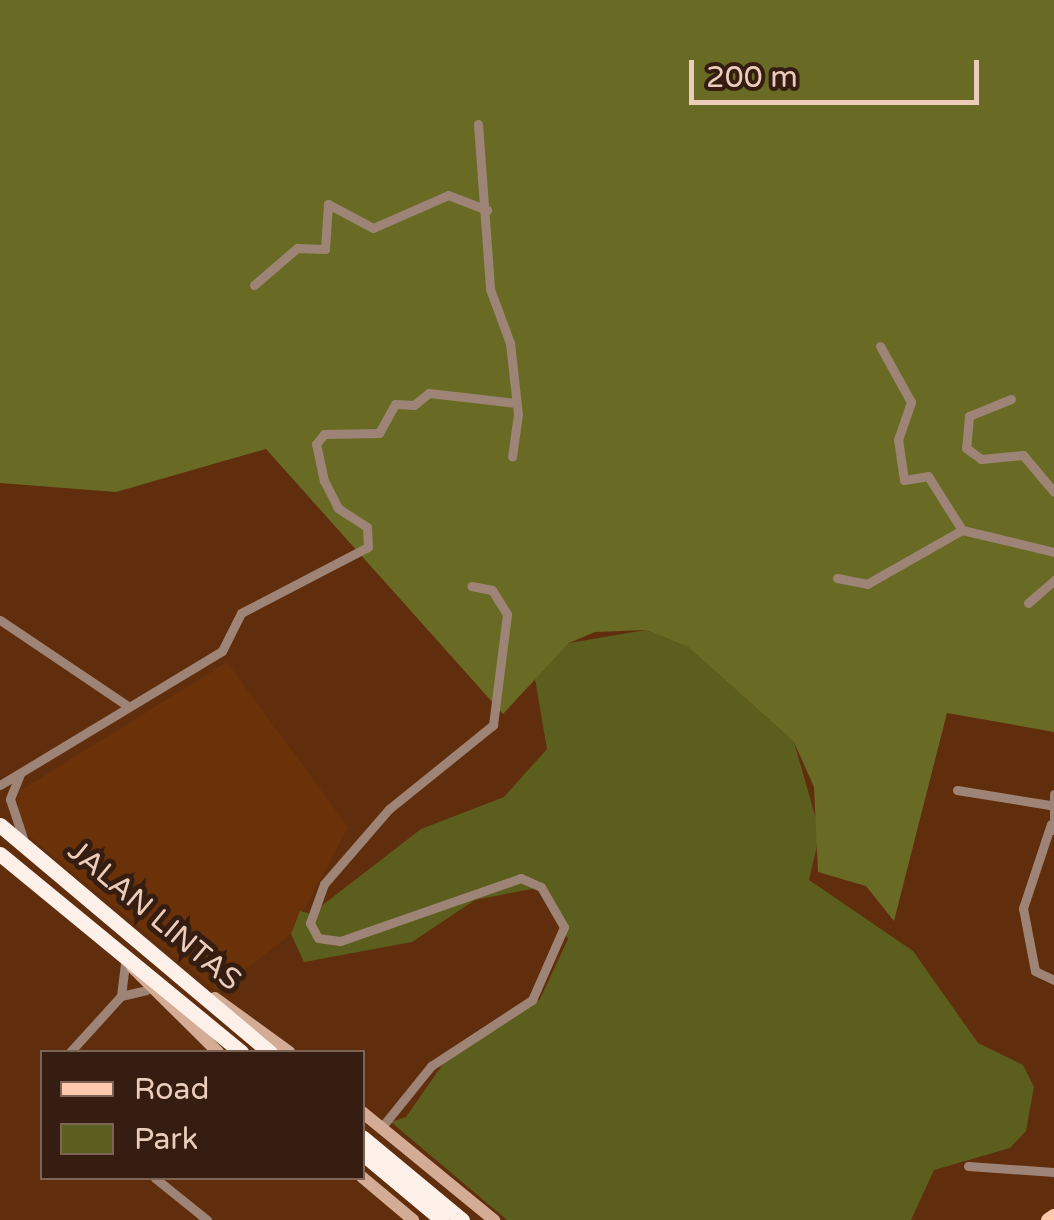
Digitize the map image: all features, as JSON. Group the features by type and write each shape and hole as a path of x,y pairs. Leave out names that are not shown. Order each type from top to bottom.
{"highway":[{"name":"JALAN LINTAS","path":"0,825 201,988 268,1050"},
{"name":"JALAN LINTAS","path":"0,854 238,1050"},
{"path":"0,865 38,884"},
{"path":"365,1139 462,1220"},
{"path":"365,1156 442,1220"}],"street":[{"path":"478,124 490,289 510,343 515,403 512,457"},
{"path":"254,286 297,248 325,249 328,204 373,228 448,195 487,210"},
{"path":"880,346 912,402 898,433 904,480 928,476 962,530"},
{"path":"0,785 222,651 240,613 368,548 370,532 338,508 324,481 316,444 324,434 379,433 395,404 414,405 429,392 515,403"},
{"path":"1012,399 969,416 966,448 981,458 1023,455 1054,492"},
{"path":"837,578 867,584 962,530 1054,552"},
{"path":"1028,602 1054,580"},
{"path":"381,1128 431,1066 532,1000 564,926 541,886 522,878 340,940 318,938 310,923 324,884 389,809 493,725 508,614 492,590 471,586"},
{"path":"0,620 128,706"},
{"path":"22,772 11,810 36,853"},
{"path":"957,790 1052,799 1052,827 1023,908 1036,971 1054,980"},
{"path":"126,957 146,990 216,1050"},
{"path":"121,996 126,957"},
{"path":"201,988 286,1050"},
{"path":"72,1050 121,996 146,990"},
{"path":"365,1115 494,1220"},
{"path":"968,1166 1054,1172"},
{"path":"157,1180 207,1220"},
{"path":"365,1180 413,1220"}],"shaded area":[{"path":"0,0 1054,0 1054,732 947,713 894,921 866,886 818,872 814,787 794,742 688,647 646,630 595,632 569,643 503,714 266,449 116,492 0,483"},
{"path":"227,662 348,827 291,934 217,991 28,835 17,814 20,791"}],"green space":[{"path":"646,630 688,647 794,742 820,833 809,880 913,951 978,1043 1023,1065 1034,1087 1026,1131 1010,1148 934,1170 911,1220 507,1220 391,1122 406,1117 443,1064 540,999 568,939 537,888 475,900 412,942 304,962 291,934 300,911 311,914 421,829 504,797 547,749 535,679 569,643"}]}
